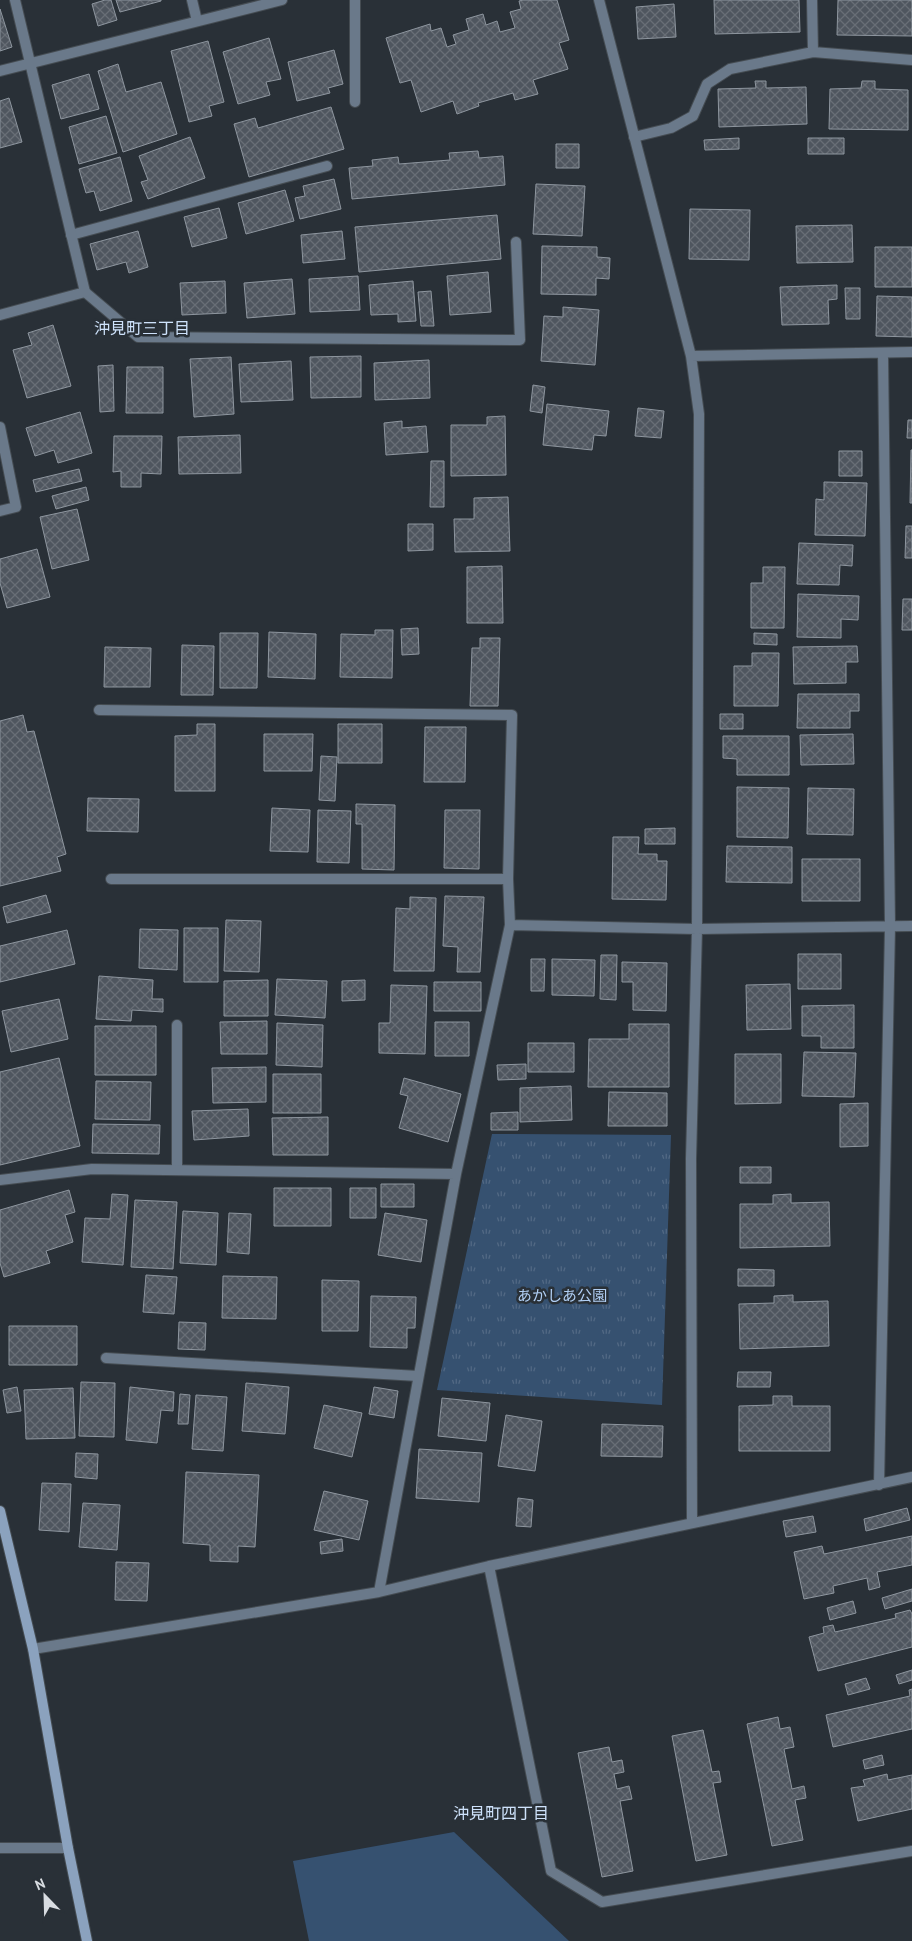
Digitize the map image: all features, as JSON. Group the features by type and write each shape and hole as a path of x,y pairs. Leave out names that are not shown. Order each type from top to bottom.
{"street":[{"path":"15,0 84,292 138,337 520,340 516,242"},
{"path":"192,0 196,22"},
{"path":"0,71 282,0"},
{"path":"354,0 355,102"},
{"path":"599,0 691,356 699,414 697,929 691,1159 692,1523"},
{"path":"812,0 813,52"},
{"path":"634,137 671,128 693,116 708,84 730,69 813,52 912,60"},
{"path":"71,235 326,166"},
{"path":"0,315 84,292"},
{"path":"691,356 912,352"},
{"path":"878,1484 890,926 883,354"},
{"path":"0,427 16,507 0,510"},
{"path":"98,710 512,715 508,879 510,925 456,1174 379,1592"},
{"path":"111,879 508,879"},
{"path":"510,925 697,929 912,926"},
{"path":"177,1025 177,1170"},
{"path":"0,1180 92,1169 456,1174"},
{"path":"106,1358 418,1376"},
{"path":"33,1650 379,1592 489,1566 912,1477"},
{"path":"0,1511 33,1650 68,1848 87,1941"},
{"path":"489,1566 551,1871 602,1902 912,1851"},
{"path":"0,1848 68,1848"}],"green space":[{"name":"あかしあ公園","path":"492,1134 671,1135 662,1405 437,1390"},
{"path":"454,1832 569,1941 309,1941 293,1861"}],"building":[{"path":"111,0 117,20 98,26 92,4"},
{"path":"116,0 161,0 161,1 120,12"},
{"path":"557,0 569,40 559,43 568,69 533,80 538,94 515,100 513,93 478,103 479,106 457,114 453,101 421,112 411,80 400,83 386,38 430,24 431,31 441,28 447,47 456,44 453,35 469,30 466,19 483,14 486,25 497,21 500,32 515,28 510,12 521,9 519,1"},
{"path":"714,0 799,0 800,32 715,34"},
{"path":"838,0 912,0 912,36 837,35"},
{"path":"674,4 676,37 638,39 636,7"},
{"path":"0,9 12,47 0,51"},
{"path":"269,38 281,79 266,82 270,95 238,104 223,52"},
{"path":"208,41 224,102 209,106 212,116 189,122 171,51"},
{"path":"334,50 343,84 328,88 330,93 297,101 288,62"},
{"path":"118,64 126,92 161,82 177,134 123,152 98,71"},
{"path":"89,74 99,109 61,119 52,85"},
{"path":"755,81 766,81 766,88 806,87 807,124 719,127 718,89 756,88"},
{"path":"862,81 875,81 875,89 908,90 908,130 829,129 830,89 861,88"},
{"path":"9,98 22,142 0,148 0,101"},
{"path":"331,107 344,149 249,177 234,124 255,118 258,128"},
{"path":"106,116 117,153 79,164 69,127"},
{"path":"190,137 205,178 148,199 141,182 148,180 139,156"},
{"path":"739,138 739,149 705,150 704,140"},
{"path":"808,138 844,138 844,154 808,154"},
{"path":"556,144 579,144 579,168 556,168"},
{"path":"478,151 479,158 503,156 505,185 352,199 349,168 373,166 372,160 398,157 399,164 450,160 449,153"},
{"path":"120,157 132,201 100,211 94,191 86,193 79,169"},
{"path":"334,179 341,209 300,219 295,198 305,196 303,186"},
{"path":"536,184 585,186 582,236 533,234"},
{"path":"285,190 294,221 246,234 238,203"},
{"path":"219,208 227,238 192,247 184,217"},
{"path":"690,209 750,210 749,260 689,259"},
{"path":"497,215 501,259 359,272 355,227"},
{"path":"852,225 853,262 797,263 796,226"},
{"path":"138,231 148,267 129,273 126,262 97,270 90,244"},
{"path":"342,231 345,259 303,263 301,235"},
{"path":"542,246 597,247 597,257 610,258 609,279 596,278 596,295 541,294"},
{"path":"875,247 912,247 912,287 875,287"},
{"path":"488,272 491,312 450,315 447,276"},
{"path":"358,276 360,310 310,312 309,279"},
{"path":"292,279 295,314 247,318 244,283"},
{"path":"225,281 226,313 182,315 180,283"},
{"path":"413,281 416,321 398,322 398,314 371,315 369,285"},
{"path":"837,285 837,299 828,300 829,324 782,325 780,287"},
{"path":"845,288 860,288 860,319 846,319"},
{"path":"431,291 434,326 421,326 418,292"},
{"path":"877,296 912,297 912,337 876,336"},
{"path":"563,307 599,310 595,365 541,361 544,316 563,317"},
{"path":"53,325 71,386 27,398 13,350 32,345 28,333"},
{"path":"361,356 361,397 311,398 310,357"},
{"path":"231,357 234,414 194,417 190,359"},
{"path":"429,360 430,398 375,400 374,363"},
{"path":"291,361 293,400 241,402 239,364"},
{"path":"113,365 114,411 100,412 98,366"},
{"path":"127,367 163,367 163,413 126,413"},
{"path":"533,385 545,387 542,413 530,411"},
{"path":"547,404 609,411 606,436 594,435 592,450 543,445"},
{"path":"638,408 664,411 661,438 635,436"},
{"path":"80,412 92,453 58,463 54,450 35,456 26,428"},
{"path":"505,416 506,475 451,476 451,425 487,425 487,417"},
{"path":"908,420 912,420 912,438 907,438"},
{"path":"402,421 402,428 426,426 428,452 386,455 384,423"},
{"path":"240,435 241,473 179,474 178,437"},
{"path":"114,436 162,436 161,474 141,473 141,487 121,487 121,471 113,472"},
{"path":"911,450 912,503 910,503"},
{"path":"839,451 862,451 862,476 839,476"},
{"path":"431,461 444,461 444,507 430,507"},
{"path":"79,469 82,481 36,492 33,480"},
{"path":"824,482 867,483 865,536 815,535 816,499 824,500"},
{"path":"86,487 89,500 56,509 52,496"},
{"path":"508,497 510,551 455,552 454,519 474,519 474,498"},
{"path":"77,509 89,560 52,569 40,517"},
{"path":"408,524 433,524 433,550 408,551"},
{"path":"906,526 912,526 912,558 905,558"},
{"path":"799,543 853,545 852,566 840,565 839,585 797,584"},
{"path":"37,549 50,597 7,608 0,583 0,559"},
{"path":"502,566 503,623 467,623 467,567"},
{"path":"763,567 785,567 784,628 751,628 751,583 763,583"},
{"path":"798,594 859,596 858,620 841,619 841,638 797,637"},
{"path":"903,599 912,599 912,630 902,630"},
{"path":"418,628 419,654 402,655 401,629"},
{"path":"375,630 393,630 392,678 340,677 341,634 375,635"},
{"path":"269,632 316,634 315,679 268,677"},
{"path":"220,633 258,633 257,688 220,688"},
{"path":"754,633 777,634 777,645 754,644"},
{"path":"480,638 500,638 498,706 470,706 472,648 480,648"},
{"path":"182,645 214,646 213,695 181,695"},
{"path":"857,646 858,662 846,662 846,683 794,684 793,647"},
{"path":"105,647 151,648 150,687 104,687"},
{"path":"752,653 779,653 778,706 734,706 734,666 752,666"},
{"path":"798,694 859,694 859,711 850,711 850,728 797,728"},
{"path":"720,714 743,714 743,729 720,729"},
{"path":"23,715 27,732 34,731 66,854 57,857 61,871 0,886 0,721"},
{"path":"197,724 215,724 215,791 175,791 175,736 197,735"},
{"path":"338,724 382,724 382,763 338,763"},
{"path":"425,727 466,727 465,782 424,782"},
{"path":"264,734 313,734 312,771 264,771"},
{"path":"853,734 854,764 801,765 800,735"},
{"path":"723,736 789,736 789,775 737,775 737,759 723,758"},
{"path":"321,756 337,757 335,801 319,800"},
{"path":"737,787 789,788 788,838 737,837"},
{"path":"808,788 854,789 853,835 807,834"},
{"path":"88,798 139,799 138,832 87,831"},
{"path":"356,804 395,805 394,870 362,869 362,824 356,824"},
{"path":"272,808 310,810 308,852 270,851"},
{"path":"318,810 351,811 349,863 317,862"},
{"path":"445,810 480,810 479,869 444,868"},
{"path":"675,828 675,844 645,844 645,829"},
{"path":"613,837 639,837 638,854 657,854 657,861 667,861 666,900 612,899"},
{"path":"727,846 792,847 792,883 726,882"},
{"path":"802,859 860,859 860,901 802,901"},
{"path":"46,895 51,912 7,923 3,907"},
{"path":"445,896 484,897 480,972 457,972 458,947 443,946"},
{"path":"410,897 436,898 434,971 394,971 396,908 410,909"},
{"path":"226,920 261,921 259,972 224,971"},
{"path":"184,928 218,928 218,982 184,982"},
{"path":"140,929 178,930 177,970 139,968"},
{"path":"67,930 75,964 0,982 0,946"},
{"path":"798,954 841,954 841,989 798,989"},
{"path":"601,955 617,955 616,1000 600,999"},
{"path":"531,959 545,959 544,991 531,991"},
{"path":"552,959 595,960 594,996 552,995"},
{"path":"622,962 667,963 666,1011 633,1010 633,982 622,982"},
{"path":"99,976 153,980 152,999 163,999 163,1012 132,1010 131,1021 96,1019"},
{"path":"277,979 327,981 325,1018 275,1015"},
{"path":"268,980 268,1016 224,1016 224,981"},
{"path":"365,980 365,1000 342,1001 342,981"},
{"path":"434,982 481,982 481,1011 434,1011"},
{"path":"790,984 791,1029 747,1030 746,985"},
{"path":"391,985 427,986 425,1054 379,1053 379,1023 390,1023"},
{"path":"59,999 68,1039 11,1052 2,1011"},
{"path":"854,1005 854,1048 821,1048 821,1036 802,1036 802,1006"},
{"path":"267,1021 267,1054 221,1054 220,1022"},
{"path":"435,1022 469,1022 469,1056 435,1056"},
{"path":"277,1023 323,1025 322,1067 276,1065"},
{"path":"629,1024 669,1024 669,1087 588,1087 589,1039 629,1039"},
{"path":"95,1026 156,1026 156,1075 95,1075"},
{"path":"528,1043 574,1043 574,1072 528,1072"},
{"path":"804,1052 856,1053 854,1097 802,1096"},
{"path":"735,1054 781,1054 781,1103 735,1104"},
{"path":"59,1058 80,1146 0,1165 0,1072"},
{"path":"526,1064 526,1079 498,1080 497,1065"},
{"path":"266,1067 266,1102 213,1103 212,1068"},
{"path":"273,1074 321,1074 321,1113 273,1113"},
{"path":"404,1078 461,1094 448,1142 399,1128 408,1096 400,1094"},
{"path":"96,1081 151,1082 150,1120 95,1119"},
{"path":"571,1086 572,1120 520,1122 520,1088"},
{"path":"609,1092 667,1093 667,1126 608,1126"},
{"path":"868,1103 868,1146 840,1147 840,1104"},
{"path":"248,1109 249,1136 194,1140 192,1111"},
{"path":"518,1112 518,1130 491,1130 491,1113"},
{"path":"328,1117 328,1155 273,1155 272,1118"},
{"path":"93,1124 160,1125 159,1154 92,1153"},
{"path":"740,1167 771,1167 771,1183 740,1183"},
{"path":"381,1184 414,1184 414,1207 381,1207"},
{"path":"274,1188 331,1188 331,1226 274,1226"},
{"path":"350,1188 376,1188 376,1218 350,1218"},
{"path":"69,1190 75,1212 65,1215 73,1242 46,1251 50,1263 4,1277 0,1263 0,1210"},
{"path":"112,1194 128,1195 123,1265 82,1262 85,1218 110,1219"},
{"path":"791,1194 791,1203 829,1202 830,1246 740,1248 740,1204 773,1204 773,1195"},
{"path":"135,1200 177,1202 173,1269 131,1267"},
{"path":"183,1211 218,1213 216,1265 180,1263"},
{"path":"229,1213 251,1214 249,1254 227,1252"},
{"path":"385,1213 427,1220 421,1262 378,1255"},
{"path":"738,1269 774,1270 774,1286 738,1286"},
{"path":"146,1275 177,1277 174,1314 143,1312"},
{"path":"223,1276 277,1277 276,1319 222,1318"},
{"path":"322,1280 359,1281 358,1331 322,1331"},
{"path":"793,1295 793,1302 828,1301 829,1346 740,1349 739,1304 774,1303 774,1296"},
{"path":"371,1296 416,1297 415,1328 407,1328 407,1348 370,1347"},
{"path":"179,1322 206,1323 205,1350 178,1349"},
{"path":"9,1326 77,1326 77,1365 9,1365"},
{"path":"738,1372 771,1372 770,1387 737,1387"},
{"path":"81,1382 115,1383 114,1437 79,1436"},
{"path":"246,1383 289,1387 285,1434 242,1431"},
{"path":"17,1387 21,1411 7,1413 3,1390"},
{"path":"130,1387 174,1392 173,1411 161,1410 157,1443 126,1440"},
{"path":"374,1387 398,1391 394,1418 369,1414"},
{"path":"73,1388 75,1438 26,1439 24,1390"},
{"path":"180,1394 190,1395 188,1424 178,1424"},
{"path":"196,1395 227,1397 223,1451 192,1449"},
{"path":"773,1396 792,1396 792,1406 830,1406 830,1451 739,1451 739,1406 773,1405"},
{"path":"442,1398 490,1403 486,1441 438,1436"},
{"path":"324,1405 362,1413 352,1457 314,1448"},
{"path":"506,1415 542,1421 535,1471 498,1466"},
{"path":"602,1424 663,1426 662,1457 601,1456"},
{"path":"419,1449 482,1453 479,1502 416,1498"},
{"path":"76,1453 98,1454 97,1479 75,1477"},
{"path":"186,1472 259,1475 255,1547 238,1546 238,1562 210,1561 210,1545 183,1543"},
{"path":"42,1483 71,1484 69,1532 39,1530"},
{"path":"324,1491 368,1501 359,1540 314,1530"},
{"path":"518,1498 533,1500 531,1527 516,1526"},
{"path":"83,1503 120,1505 117,1550 79,1547"},
{"path":"907,1508 910,1520 866,1531 864,1519"},
{"path":"813,1516 816,1532 786,1537 783,1521"},
{"path":"912,1536 912,1565 877,1572 880,1587 869,1590 867,1578 833,1586 834,1593 804,1599 794,1552 822,1546 824,1554"},
{"path":"342,1539 343,1551 321,1554 320,1542"},
{"path":"116,1562 149,1563 147,1601 115,1600"},
{"path":"912,1589 912,1601 885,1609 882,1598"},
{"path":"853,1601 856,1613 830,1620 827,1608"},
{"path":"910,1610 912,1614 912,1647 818,1671 809,1637 824,1633 823,1627 833,1625 835,1632 896,1618 895,1614"},
{"path":"912,1670 912,1680 899,1684 896,1675"},
{"path":"866,1678 870,1689 848,1695 845,1684"},
{"path":"912,1689 912,1729 833,1747 826,1715 910,1696 909,1690"},
{"path":"778,1717 780,1729 790,1727 794,1747 784,1749 792,1789 804,1786 806,1798 795,1800 803,1840 772,1846 747,1724"},
{"path":"703,1730 712,1772 719,1771 721,1782 713,1783 727,1855 696,1861 672,1736"},
{"path":"609,1747 612,1762 622,1760 624,1772 614,1774 617,1789 629,1786 632,1799 620,1801 633,1871 602,1877 578,1753"},
{"path":"882,1755 884,1765 865,1769 863,1760"},
{"path":"887,1774 888,1780 912,1775 912,1809 858,1821 851,1788 865,1786 863,1780"}],"district":[{"name":"沖見町三丁目","path":"142,328"},
{"name":"沖見町四丁目","path":"501,1813"}]}
